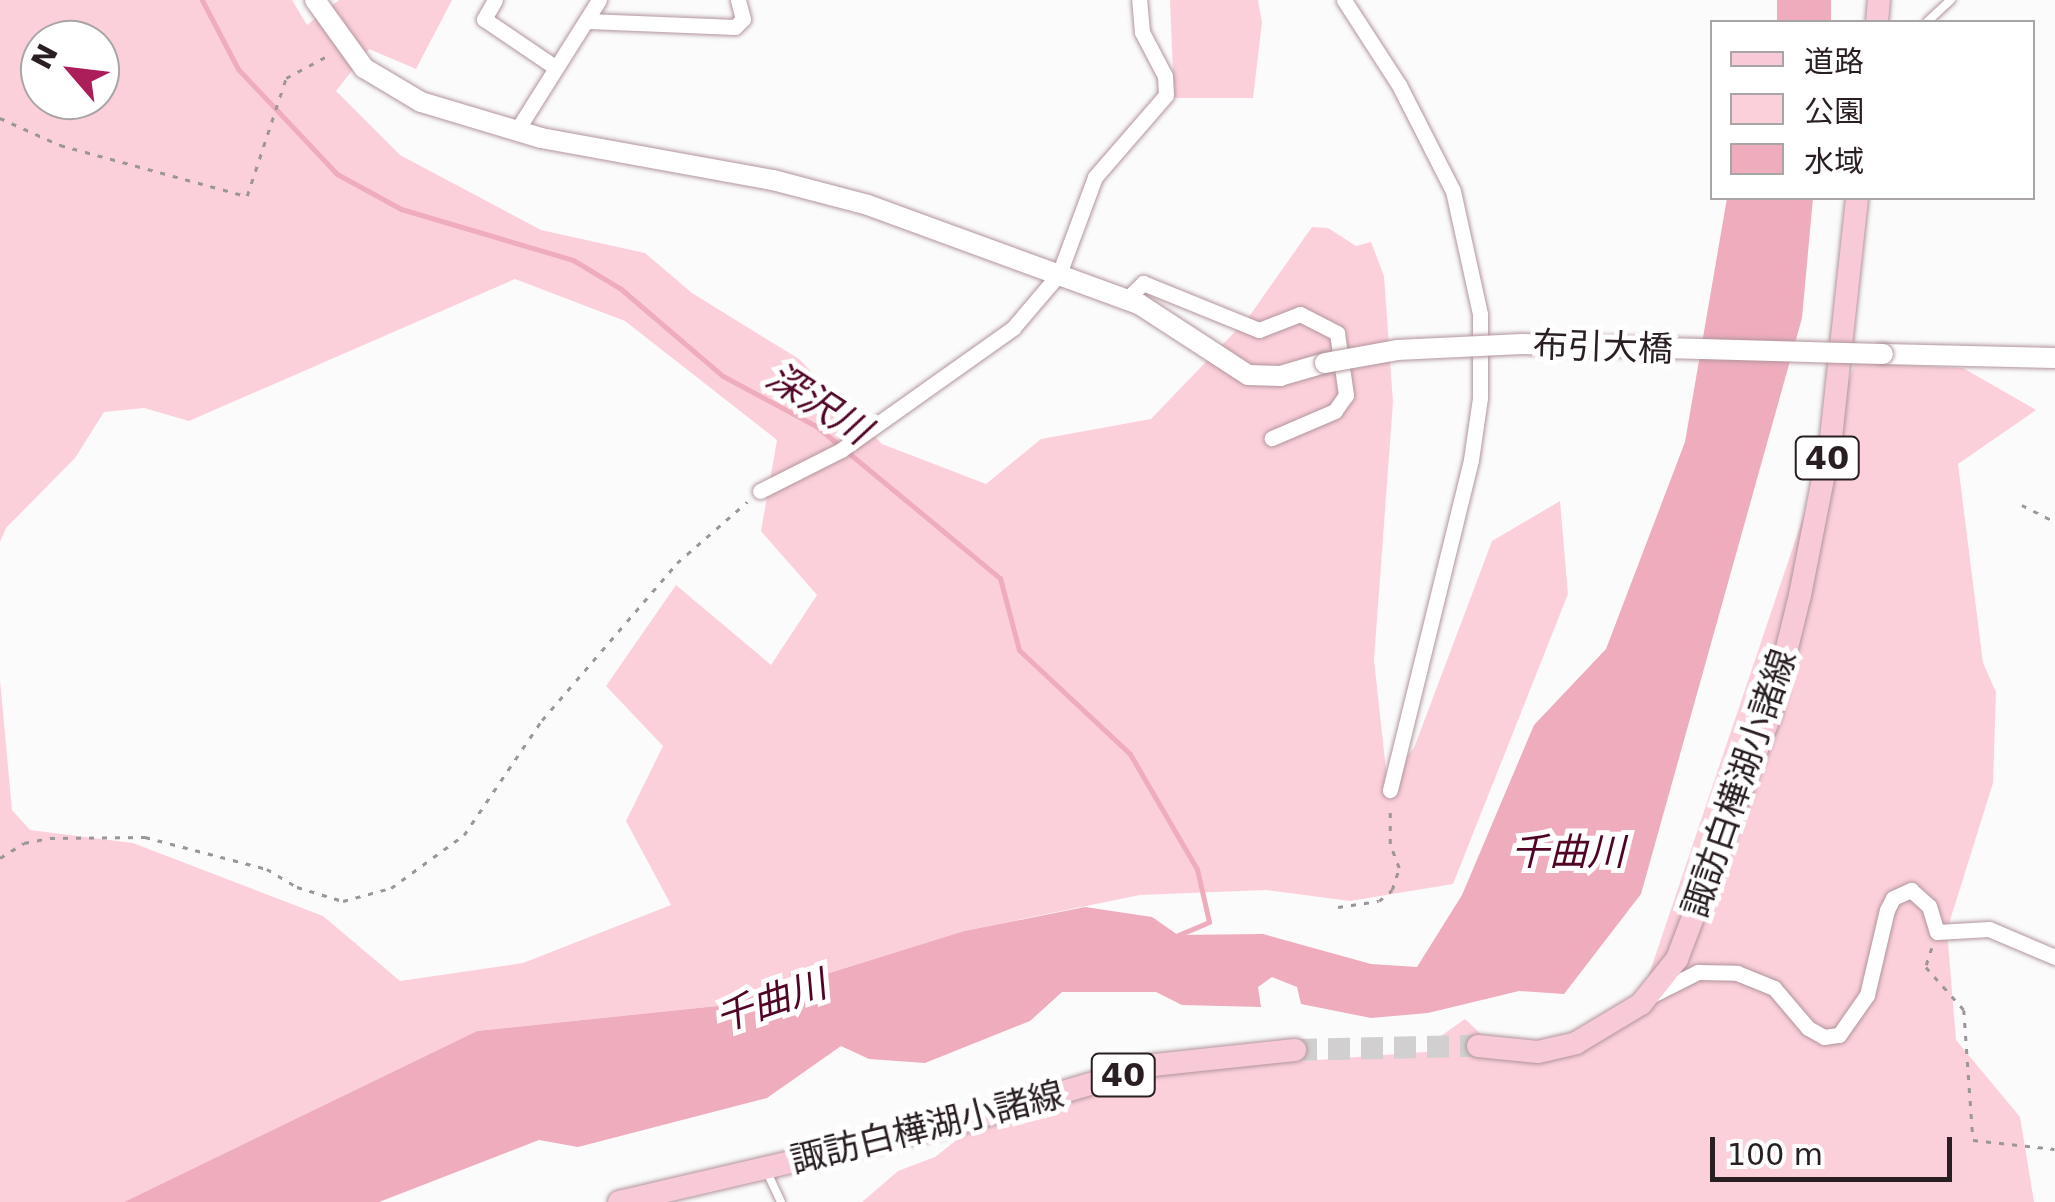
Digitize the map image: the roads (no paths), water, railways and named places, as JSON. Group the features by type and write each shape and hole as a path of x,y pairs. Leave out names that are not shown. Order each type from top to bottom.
{"main road":[{"name":"布引大橋","path":"315,0 344,47 364,68 421,102 518,130 868,204 1127,300 1248,375 1280,376 1325,363 1459,345 2055,358"},
{"name":"諏訪白樺湖小諸線","path":"1478,1046 1538,1052 1576,1043 1650,996 1677,959 1719,862 1771,713 1831,438 1857,200"},
{"name":"諏訪白樺湖小諸線","path":"619,1202 955,1124 1171,1062 1296,1050"}],"street":[{"path":"495,0 484,19 555,66"},
{"path":"518,130 599,0"},
{"path":"588,21 734,27 743,19 738,0"},
{"path":"760,491 841,450 1013,328 1060,274 1095,177 1166,95 1164,76 1142,32 1139,0"},
{"path":"1344,0 1399,85 1453,191 1480,314 1471,460 1390,790"},
{"path":"1127,300 1143,283 1259,330 1300,314 1336,333 1346,395 1335,410 1272,438"},
{"path":"1650,996 1698,972 1737,973 1774,988 1808,1028 1824,1037 1840,1034 1867,995 1871,956 1893,898 1911,890 1922,896 1938,932 1989,929 2055,958"}],"lane":[{"path":"1929,20 1951,0"},
{"path":"764,1168 781,1202"}],"water":[{"path":"1777,0 1831,0 1831,20 1777,20"},
{"name":"千曲川","path":"1727,200 1813,200 1802,318 1641,894 1564,994 1519,991 1428,1013 1371,1018 1301,1004 1297,987 1272,977 1258,987 1261,1007 1182,1005 1156,992 1062,992 1030,1021 925,1063 869,1059 841,1046 767,1098 578,1147 539,1140 379,1202 124,1202 477,1031 727,1005 964,931 1085,907 1152,917 1178,935 1263,934 1371,964 1417,967 1462,895 1534,725 1606,649 1685,442"}],"waterway":[{"name":"深沢川","path":"202,0 238,69 337,174 401,209 573,260 621,289 723,376 816,426 1000,578 1019,650 1130,754 1197,869 1209,922 1174,937"}],"tunnel":[{"path":"1295,1050 1478,1046"}]}
